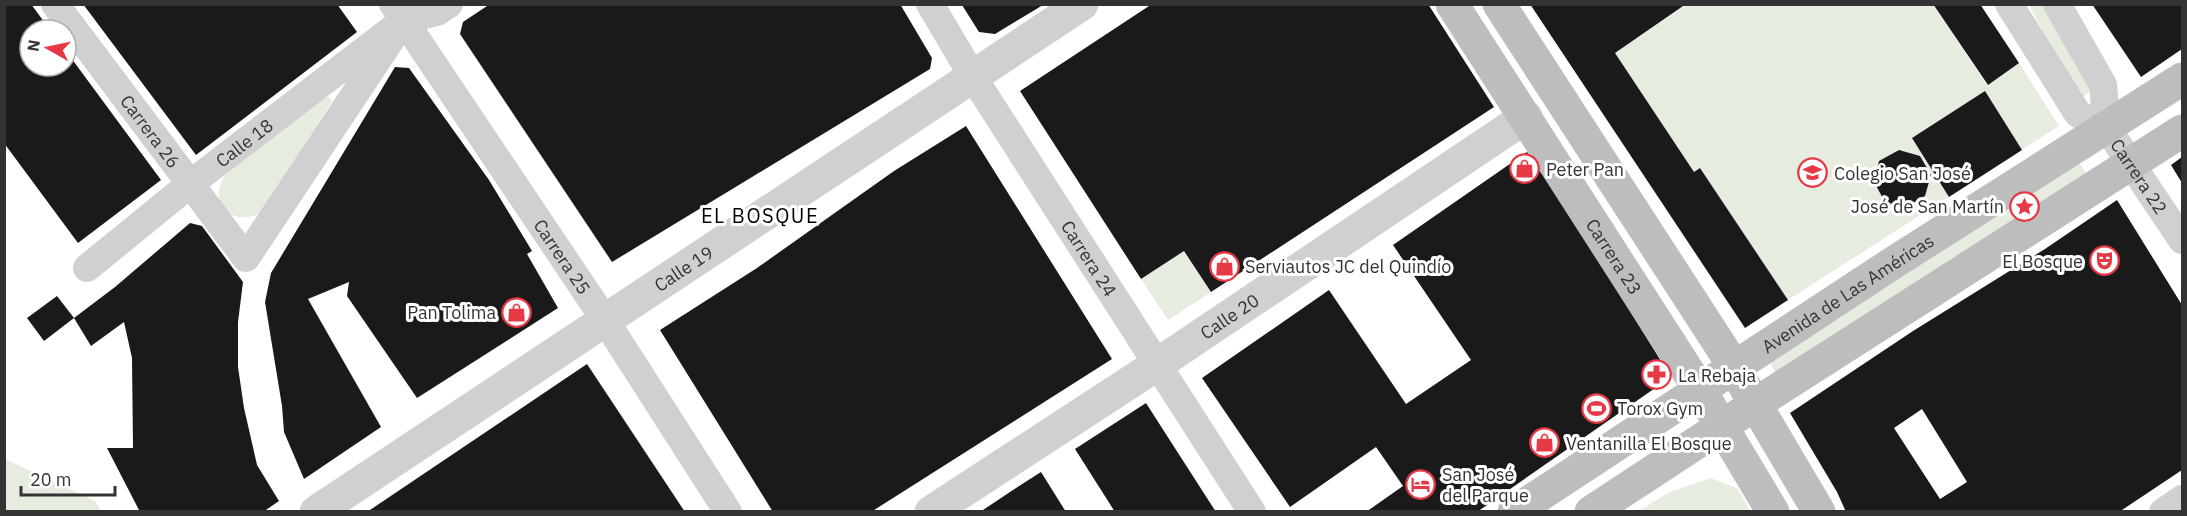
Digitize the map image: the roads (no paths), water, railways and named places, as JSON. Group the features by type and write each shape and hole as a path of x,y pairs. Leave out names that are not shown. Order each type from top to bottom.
{"main road":[{"name":"Carrera 23","path":"1452,4 1700,390 1773,512"},
{"path":"1499,4 1734,368 1819,512"},
{"name":"Avenida de Las Américas","path":"1514,512 1896,261 2182,79"},
{"path":"1591,512 2182,131"}],"street":[{"name":"Carrera 26","path":"55,4 246,258 398,12"},
{"name":"Calle 18","path":"87,268 398,12 437,12 449,4"},
{"name":"Carrera 24","path":"930,4 973,77 1252,512"},
{"name":"Calle 19","path":"316,512 1082,4"},
{"name":"Carrera 22","path":"2011,4 2078,114 2108,128 2182,240"},
{"path":"2057,4 2103,85 2108,128"},
{"name":"Carrera 25","path":"398,12 605,320 728,512"},
{"name":"Calle 20","path":"931,512 1158,364 1526,117"},
{"path":"2163,512 2182,499"}],"place":[{"name":"Peter Pan","path":"1525,169"},
{"name":"Colegio San José","path":"1813,173"},
{"name":"José de San Martín","path":"2025,206"},
{"name":"El Bosque","path":"2104,261"},
{"name":"Serviautos JC del Quindío","path":"1224,266"},
{"name":"Pan Tolima","path":"517,312"},
{"name":"La Rebaja","path":"1657,375"},
{"name":"Torox Gym","path":"1596,408"},
{"name":"Ventanilla El Bosque","path":"1545,443"},
{"name":"San José del Parque","path":"1421,484"}],"district":[{"name":"EL BOSQUE","path":"760,215"}]}
